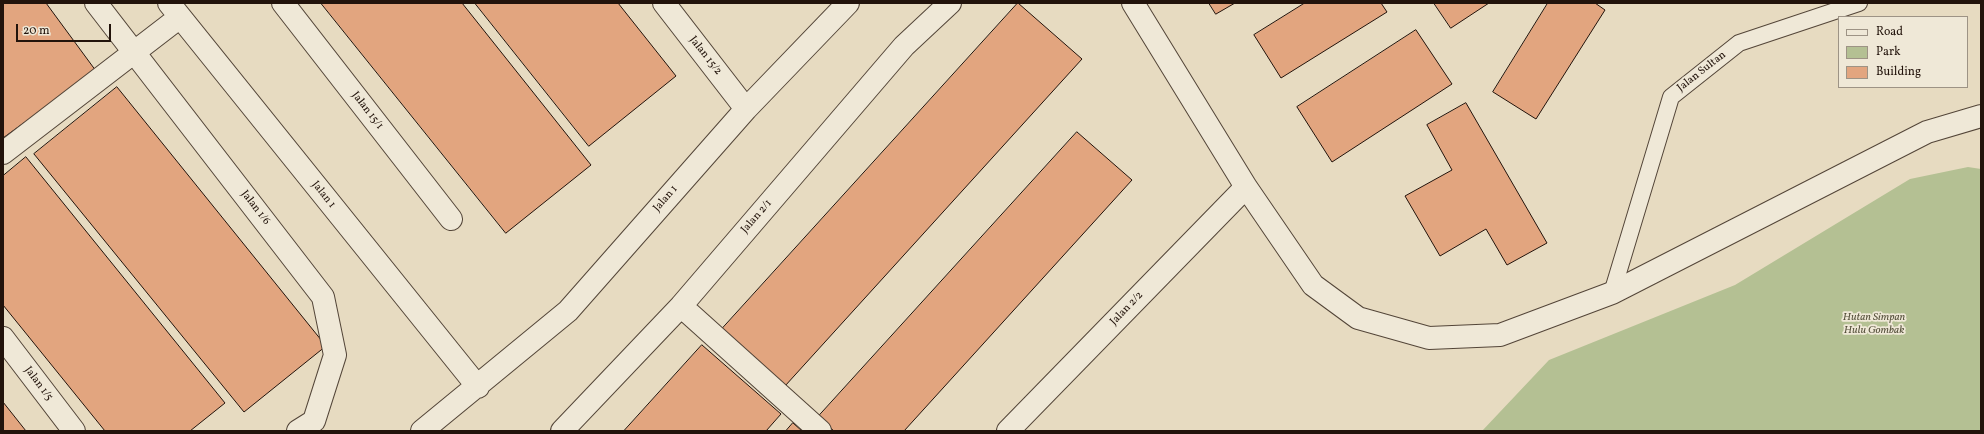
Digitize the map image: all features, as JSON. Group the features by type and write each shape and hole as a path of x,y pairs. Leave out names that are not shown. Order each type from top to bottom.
{"street":[{"name":"Jalan 1/6","path":"96,3 323,297 335,354 314,421 298,431"},
{"name":"Jalan 15/1","path":"283,3 451,219"},
{"name":"Jalan 15/2","path":"664,3 746,109"},
{"name":"Jalan 1","path":"422,431 478,387 568,311 746,109 848,3"},
{"name":"Jalan 2/1","path":"562,431 681,306 904,46 950,3"},
{"path":"1133,3 1246,187 1313,285 1358,318 1429,338 1500,335 1612,293 1927,132 1981,116"},
{"path":"3,153 134,53 175,10"},
{"name":"Jalan 1","path":"175,10 478,387"},
{"name":"Jalan 2/2","path":"1008,431 1246,187"},
{"path":"681,306 820,431"},
{"name":"Jalan 1/5","path":"3,338 74,431"}],"lane":[{"name":"Jalan Sultan","path":"1612,293 1671,97 1739,43 1859,3"}],"green space":[{"name":"Hutan Simpan Hulu Gombak","path":"1968,167 1981,169 1981,431 1482,431 1549,360 1735,285 1910,179"}],"building":[{"path":"3,3 46,3 96,71 3,138"},
{"path":"321,3 462,3 591,165 506,233"},
{"path":"475,3 618,3 676,76 589,146"},
{"path":"1018,3 1082,59 785,386 722,329"},
{"path":"1209,3 1235,3 1216,14"},
{"path":"1305,3 1381,3 1387,12 1281,78 1254,35"},
{"path":"1434,3 1489,3 1451,28"},
{"path":"1548,3 1595,3 1605,10 1536,119 1493,92"},
{"path":"1416,30 1452,84 1332,162 1297,107"},
{"path":"117,87 326,346 244,412 34,154"},
{"path":"1466,103 1547,243 1507,265 1486,229 1440,256 1405,196 1452,170 1427,125"},
{"path":"1077,132 1132,180 904,431 834,431 818,417"},
{"path":"26,157 225,403 190,431 105,431 3,305 3,176"},
{"path":"702,345 781,414 766,431 624,431"},
{"path":"3,402 26,431 3,431"},
{"path":"793,423 802,431 786,431"}]}
